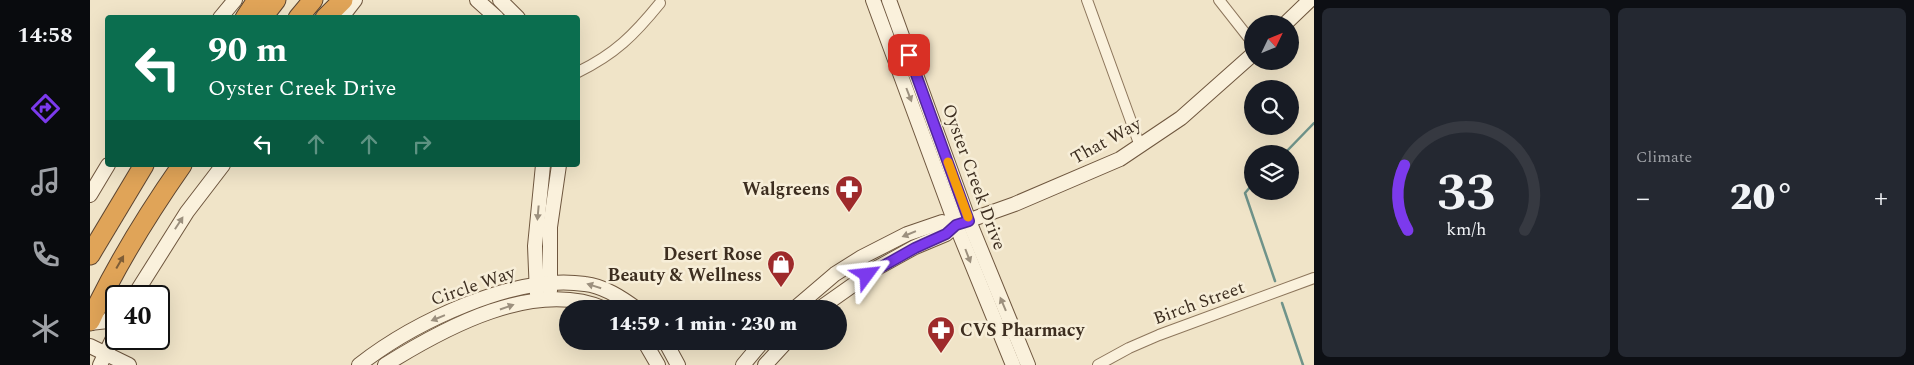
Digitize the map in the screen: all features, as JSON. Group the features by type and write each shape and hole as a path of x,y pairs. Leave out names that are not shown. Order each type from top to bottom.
{"highway":[{"path":"247,15 257,0"},
{"path":"264,15 276,0"},
{"path":"300,15 313,0"},
{"path":"328,15 343,0"},
{"path":"90,254 143,167"},
{"path":"90,322 108,282 143,222 181,167"}],"street":[{"path":"222,15 235,0"},
{"path":"343,15 355,0"},
{"path":"477,0 494,15"},
{"path":"500,0 515,15"},
{"name":"Oyster Creek Drive","path":"873,0 962,223 1028,365"},
{"name":"Oyster Creek Drive","path":"889,0 962,223 1013,365"},
{"path":"1087,0 1140,146"},
{"path":"1219,0 1244,32"},
{"path":"1294,15 1310,0"},
{"path":"580,71 598,62 624,44 660,3"},
{"name":"That Way","path":"833,300 877,268 946,234 962,223 1076,180 1140,146 1181,118 1244,62"},
{"path":"90,195 107,167"},
{"path":"140,285 186,212 221,167"},
{"path":"543,167 535,246 543,284 544,300"},
{"path":"543,284 559,167"},
{"name":"That Way","path":"805,300 835,274 862,256 907,234 942,222 962,223"},
{"path":"862,256 877,268"},
{"name":"Birch Street","path":"1098,365 1129,348 1159,335 1314,278"},
{"path":"133,285 143,279"},
{"name":"Circle Way","path":"359,365 395,340 430,321 504,291 543,284 586,284 612,293 623,300"},
{"name":"Circle Way","path":"385,365 444,331 512,304 544,300 574,300"},
{"path":"90,322 105,321"},
{"path":"90,346 103,359 128,365"},
{"path":"649,350 658,365"},
{"path":"670,350 678,365"},
{"path":"743,365 756,350"},
{"path":"765,365 779,350"}],"waterway":[{"path":"1293,145 1314,123"},
{"path":"1247,200 1275,281"},
{"path":"1282,303 1303,365"}],"slow traffic":[{"path":"948,162 968,217"}],"place":[{"name":"Walgreens","path":"849,213"},
{"name":"Desert Rose Beauty & Wellness","path":"781,288"},
{"name":"CVS Pharmacy","path":"941,354"}],"route":[{"path":"867,275 915,248 946,234 956,225 969,221 909,55"}]}
